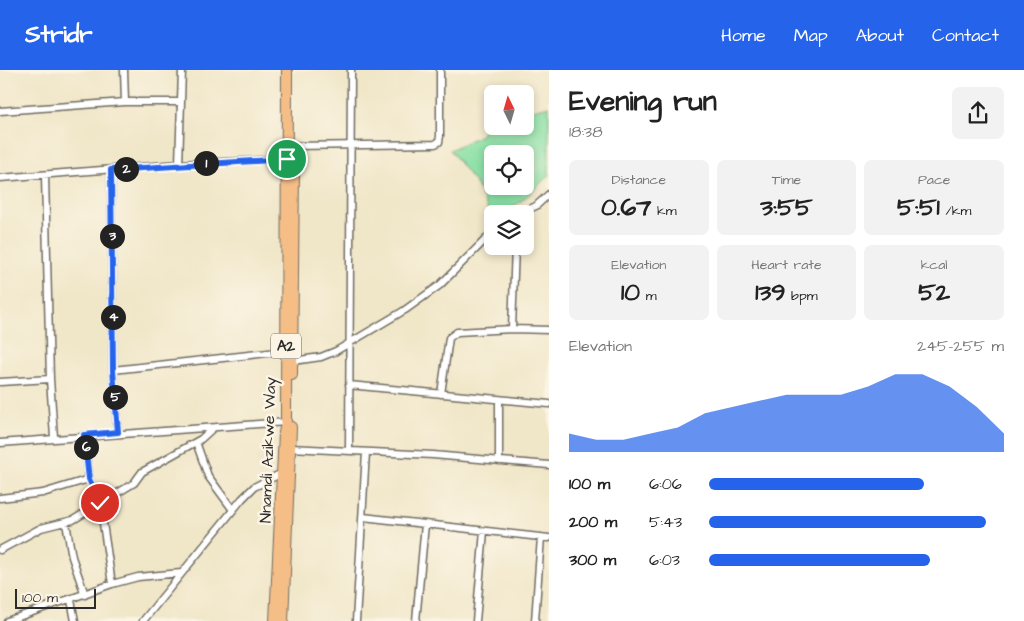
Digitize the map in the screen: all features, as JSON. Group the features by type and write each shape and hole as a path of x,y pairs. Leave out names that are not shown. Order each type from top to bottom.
{"highway":[{"name":"Nnamdi Azikwe Way","path":"276,621 286,422 287,70"},
{"name":"Nnamdi Azikwe Way","path":"283,621 293,361 294,70"}],"street":[{"path":"124,70 126,102"},
{"path":"179,164 182,70"},
{"path":"349,451 351,70"},
{"path":"294,146 430,146 439,142 440,70"},
{"path":"0,111 126,102 181,102"},
{"path":"0,178 45,176 179,164 287,159"},
{"path":"111,170 113,370 118,432"},
{"path":"45,176 50,379 54,437"},
{"path":"534,207 549,194"},
{"path":"293,361 321,356 350,343 440,285 484,241"},
{"path":"512,329 515,255"},
{"path":"441,394 449,338 452,334 457,332 512,329 549,330"},
{"path":"113,370 286,351"},
{"path":"0,382 50,379"},
{"path":"349,385 549,404"},
{"path":"499,400 499,461"},
{"path":"0,443 118,432 213,428 286,422"},
{"path":"0,550 41,528 66,523 134,484 142,472 196,442 213,428"},
{"path":"84,435 89,479 100,503 112,584"},
{"path":"196,442 208,476 233,510"},
{"path":"290,448 549,465"},
{"path":"356,621 366,452"},
{"path":"143,621 233,510 254,488 282,473"},
{"path":"0,498 43,493 89,479"},
{"path":"363,517 549,538"},
{"path":"66,523 72,557 85,595"},
{"path":"416,621 425,524"},
{"path":"476,621 484,531"},
{"path":"536,621 541,537"},
{"path":"7,621 112,584 138,577 181,573"},
{"path":"71,600 75,621"}],"green space":[{"path":"549,106 549,175 534,189 534,145 484,145 484,195 528,195 515,205 486,205 477,185 450,150 481,135 484,129 484,135 534,135 534,110"}],"route":[{"path":"100,503 89,479 84,435 118,432 113,370 111,170 179,164 287,159"}]}
